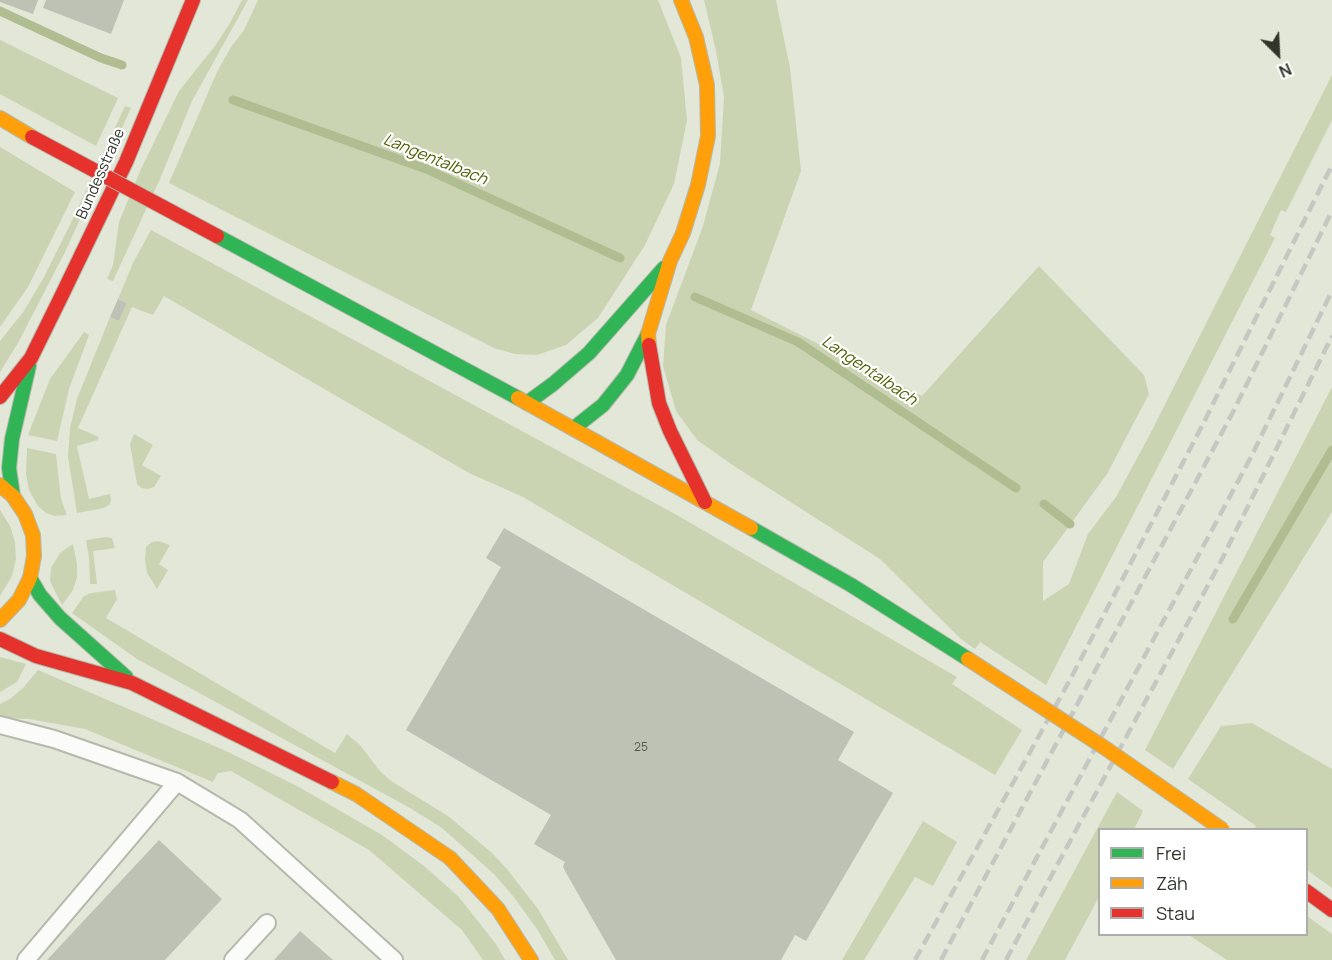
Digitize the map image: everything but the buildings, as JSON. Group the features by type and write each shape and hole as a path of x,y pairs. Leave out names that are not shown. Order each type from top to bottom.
{"main road":[{"name":"Bundesstraße","path":"31,358 126,162 193,0"},
{"path":"574,428 603,405 627,375 648,334 670,261 683,233 698,185 708,136 707,85 696,37 681,0"},
{"path":"0,118 574,428 851,585 1105,747 1220,828"},
{"path":"527,403 589,353 670,261"},
{"path":"648,334 659,403 670,431 705,502"},
{"path":"0,397 31,358"},
{"path":"13,496 9,468 12,439 31,358"},
{"path":"0,485 13,496 25,514 33,535 34,556 30,578 19,600 0,620"},
{"path":"30,578 40,595 60,618 132,682"},
{"path":"0,639 36,656 132,682 356,794 450,858 498,909 531,960"},
{"path":"1308,892 1332,910"}],"lane":[{"path":"0,725 54,739 177,782 240,820 394,960"},
{"path":"26,960 177,782"},
{"path":"233,960 267,922"}],"green space":[{"path":"242,0 248,0 192,101 160,179 113,281 107,279 113,265 119,222 141,169 179,91 215,46"},
{"path":"258,0 658,0 681,58 687,120 674,184 645,245 598,318 566,345 537,355 515,354 494,348 169,183 217,72 244,30"},
{"path":"704,0 776,0 790,68 801,171 751,310 922,396 1039,266 1144,375 1149,394 1107,474 1043,562 1043,601 1069,584 1088,534 1116,497 1148,438 1332,75 1332,120 1286,212 1281,210 1270,235 1275,238 1046,685 980,642 975,649 961,639 880,559 697,440 676,411 663,366 666,325 703,226 720,163 724,97"},
{"path":"0,40 118,98 96,146 0,94"},
{"path":"125,106 131,108 65,252 18,343 0,372 0,341 24,311 44,277"},
{"path":"0,147 75,192 28,287 0,327"},
{"path":"151,230 675,514 957,677 952,684 1022,730 995,775 523,497 469,473 164,296 153,315 132,307 78,428 99,437 98,440 77,446 89,499 110,494 111,501 104,508 77,513 68,457 70,428 77,399 110,317 119,321 127,303 118,299 133,263"},
{"path":"84,332 89,335 69,389 57,441 28,435 50,379"},
{"path":"1332,387 1332,512 1173,769 1145,750"},
{"path":"134,434 153,445 142,465 161,476 154,487 148,489 141,488 137,484 130,444"},
{"path":"27,448 56,454 61,499 67,515 55,516 46,513 38,506 29,490 26,474"},
{"path":"0,510 10,526 15,542 16,559 12,576 0,596"},
{"path":"112,538 115,548 93,551 97,584 90,584 86,540"},
{"path":"158,541 170,545 159,564 168,570 157,589 147,573 145,560 146,547"},
{"path":"73,544 77,577 73,590 62,605 50,581 51,568 60,553"},
{"path":"115,590 117,599 106,618 335,753 347,734 360,745 380,771 391,781 448,816 492,853 507,869 538,909 568,960 555,960 537,929 513,896 494,874 442,828 410,808 137,659 72,613 84,596"},
{"path":"0,657 26,664 17,682 0,692"},
{"path":"38,670 226,751 297,786 382,835 424,866 458,896 496,944 505,960 483,960 462,930 369,850 231,771 218,773 213,782 85,729 29,719 0,718 0,704 23,688"},
{"path":"1252,723 1332,769 1332,888 1308,871 1308,828 1255,828 1256,826 1188,779 1221,726"},
{"path":"1117,792 1143,811 1134,828 1098,828 1098,899 1065,960 1026,960"},
{"path":"923,821 957,842 933,886 915,877 864,960 842,960"},
{"path":"1308,917 1332,934 1332,960 1227,960 1191,936 1308,936"}],"waterway":[{"name":"Langentalbach","path":"0,11 101,58 122,65"},
{"name":"Langentalbach","path":"233,100 426,169 620,258"},
{"name":"Langentalbach","path":"695,297 798,342 1016,488"},
{"name":"Langentalbach","path":"1233,619 1332,450"},
{"name":"Langentalbach","path":"1044,504 1070,524"}],"railway":[{"path":"915,960 1071,678 1203,424 1332,165"},
{"path":"941,960 1234,410 1332,211"},
{"path":"982,960 1251,457 1332,291"},
{"path":"1006,960 1220,563 1332,336"}],"traffic: fast":[{"path":"217,236 518,398"},
{"path":"527,403 589,353 664,268"},
{"path":"574,428 603,405 627,375 648,334"},
{"path":"13,496 9,468 12,439 29,366"},
{"path":"751,528 851,585 968,659"},
{"path":"30,578 40,595 60,618 126,677"}],"traffic: slow":[{"path":"649,345 648,334 670,261 683,233 698,185 708,136 707,85 696,37 681,0"},
{"path":"0,118 32,137"},
{"path":"518,398 751,528"},
{"path":"0,485 13,496 25,514 33,535 34,556 30,578 19,600 0,620"},
{"path":"968,659 1105,748 1220,828"},
{"path":"332,782 356,794 450,858 498,909 531,960"}],"traffic: jam":[{"path":"0,397 31,358 61,297 126,162 193,0"},
{"path":"32,137 217,236"},
{"path":"649,345 659,403 670,431 705,502"},
{"path":"0,639 36,656 132,683 332,782"},
{"path":"1308,892 1332,910"}]}
